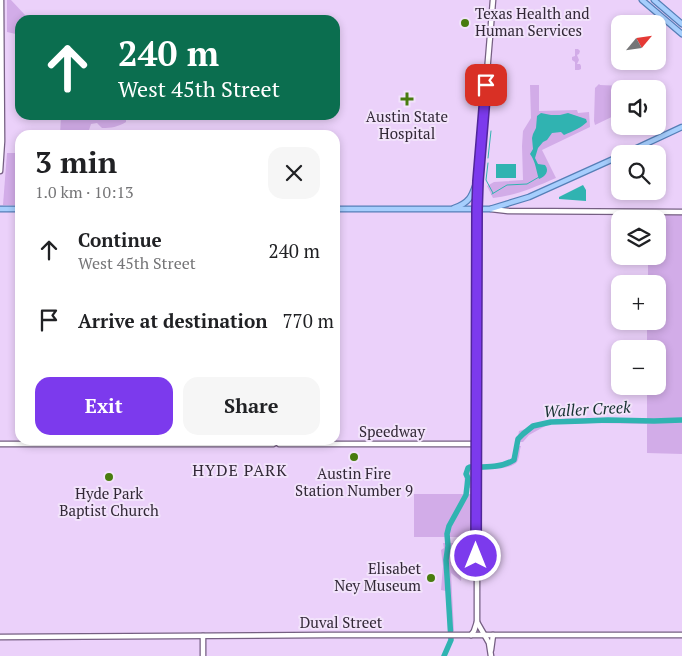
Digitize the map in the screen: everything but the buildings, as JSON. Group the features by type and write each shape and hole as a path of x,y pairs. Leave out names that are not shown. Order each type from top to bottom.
{"main road":[{"path":"642,0 682,34"},
{"path":"654,0 682,24"},
{"path":"643,145 682,127"},
{"path":"340,209 490,209 528,197 611,160"},
{"path":"451,209 469,200 478,178"},
{"path":"0,209 15,209"}],"street":[{"path":"0,171 2,141 1,0"},
{"path":"471,635 477,622 478,178 493,0"},
{"path":"490,209 508,211 682,212"},
{"name":"Speedway","path":"0,444 15,444"},
{"name":"Speedway","path":"340,444 476,444"},
{"path":"477,622 489,643 491,654"},
{"name":"Duval Street","path":"0,638 326,634 682,636"},
{"path":"491,654 493,635"},
{"path":"203,636 203,656"}],"shaded area":[{"path":"7,0 11,0 25,15 15,15 15,34 7,32"},
{"path":"575,49 580,51 577,55 579,60 577,64 581,66 579,70 575,70 575,62 572,60 572,57 575,56"},
{"path":"599,84 611,85 611,117 595,125 594,121 595,88"},
{"path":"530,85 539,85 539,111 577,110 578,113 589,112 590,127 542,150 556,178 533,188 493,198 487,186 494,182 523,180 523,131 531,118"},
{"path":"541,113 560,115 568,113 586,119 587,122 564,135 561,132 552,133 543,142 538,148 535,158 538,164 545,165 547,172 539,179 535,163 530,154 533,149 532,138 536,128 537,116"},
{"path":"61,120 126,120 126,122 117,126 105,128 102,128 97,123 91,124 89,130 60,130"},
{"path":"7,153 15,153 15,205 3,205"},
{"path":"496,164 516,164 516,178 496,178"},
{"path":"583,185 586,190 586,201 559,199 559,197"},
{"path":"666,212 682,212 682,454 647,453 647,424 597,423 597,418 647,419 647,395 666,395 666,340 647,340 647,330 666,330 666,275 648,275 648,265 666,265"},
{"path":"592,418 592,423 549,424 529,435 523,442 517,442 519,431 557,419"},
{"path":"516,446 521,446 517,462 511,466 481,470 480,465 502,463 510,460 513,457"},
{"path":"472,464 472,488 465,488 465,471"},
{"path":"414,494 473,494 473,537 414,537"},
{"path":"443,543 471,543 471,563 463,564 458,562 457,557 451,557 451,565 457,568 464,566 467,572 462,572 461,581 451,573 454,631 448,631 446,591 441,590 443,566 441,550 444,548"}],"waterway":[{"path":"488,158 491,131"},
{"path":"488,163 486,180 493,193"},
{"path":"492,194 507,185 527,184 539,177"},
{"name":"Waller Creek","path":"444,656 451,640 446,560 447,534 449,526 466,495 468,478 466,474 468,468 498,466 514,460 518,439 533,426 551,422 682,420"}],"place":[{"name":"Texas Health and Human Services","path":"465,23"},
{"name":"Austin State Hospital","path":"407,99"},
{"name":"Austin Fire Station Number 9","path":"354,457"},
{"name":"Hyde Park Baptist Church","path":"109,477"},
{"name":"Elisabet Ney Museum","path":"431,578"}],"district":[{"name":"HYDE PARK","path":"240,470"}],"route":[{"path":"476,556 477,209 486,85"}]}
